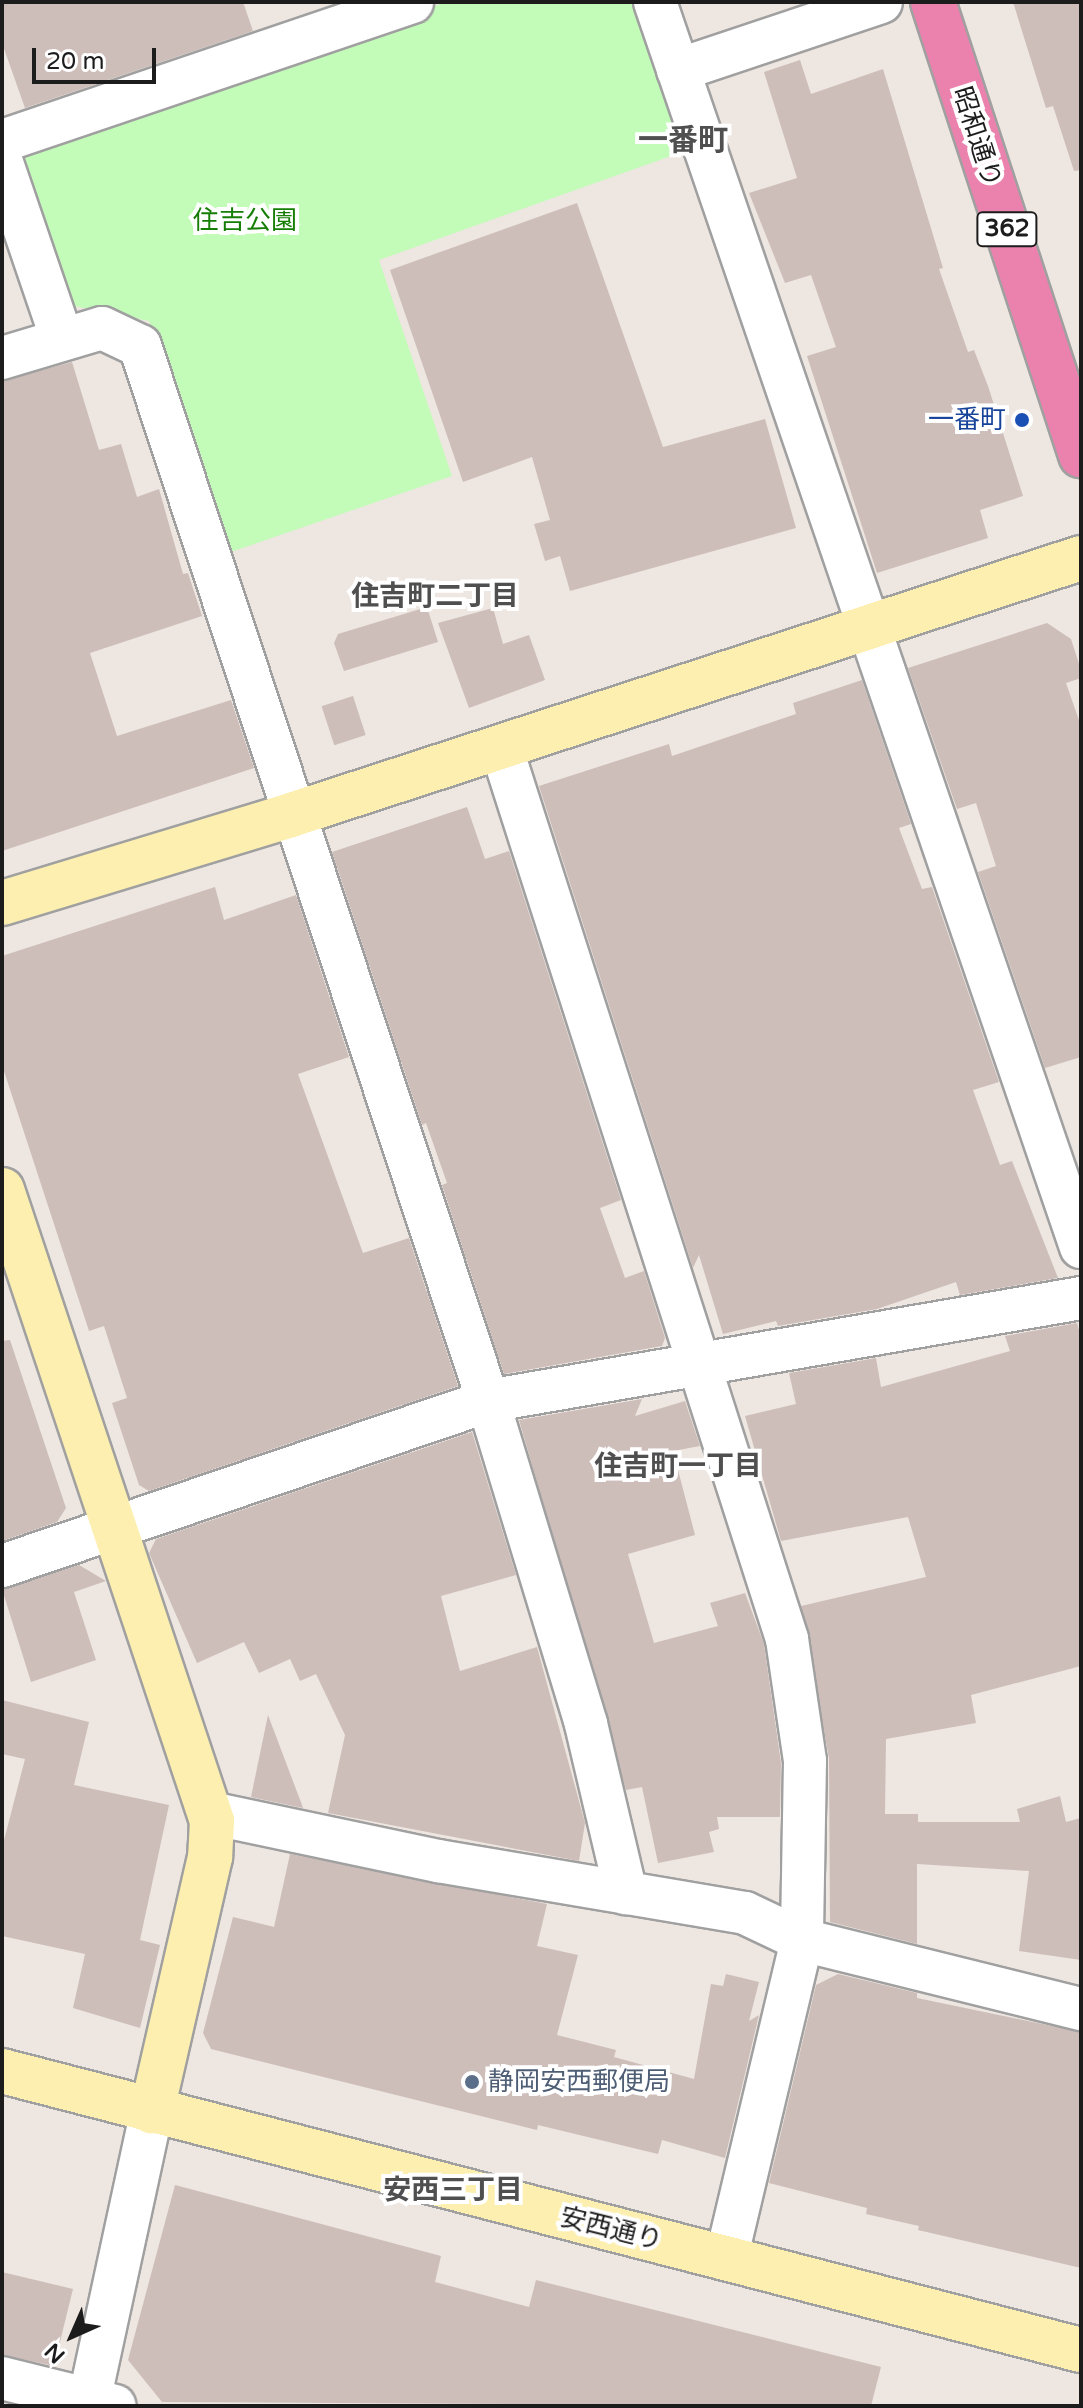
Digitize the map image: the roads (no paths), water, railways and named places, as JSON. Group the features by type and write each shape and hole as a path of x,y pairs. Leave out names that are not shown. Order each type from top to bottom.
{"highway":[{"name":"昭和通り","path":"933,2 1081,455"}],"street":[{"path":"2,141 412,2"},
{"path":"655,2 872,628 1081,1247"},
{"path":"678,70 881,2"},
{"path":"2,163 62,339"},
{"path":"2,358 102,328 140,346 291,815 488,1401 586,1724 626,1893"},
{"path":"2,903 291,815 1081,558"},
{"path":"501,747 702,1366 787,1639 805,1761 802,1940 726,2258"},
{"path":"2,1190 210,1813 210,1857 152,2111 98,2404 2,2378"},
{"path":"2,1566 116,1531 488,1401 1081,1298"},
{"path":"210,1813 438,1861 745,1913 802,1940 1081,2009"},
{"name":"安西通り","path":"2,2071 1081,2350"}],"place":[{"name":"一番町","path":"1022,420"},
{"name":"静岡安西郵便局","path":"472,2082"}],"district":[{"name":"一番町","path":"683,141"},
{"name":"住吉町二丁目","path":"435,596"},
{"name":"住吉町一丁目","path":"678,1466"},
{"name":"安西三丁目","path":"453,2190"}],"park label":[{"name":"住吉公園","path":"245,221"}]}
